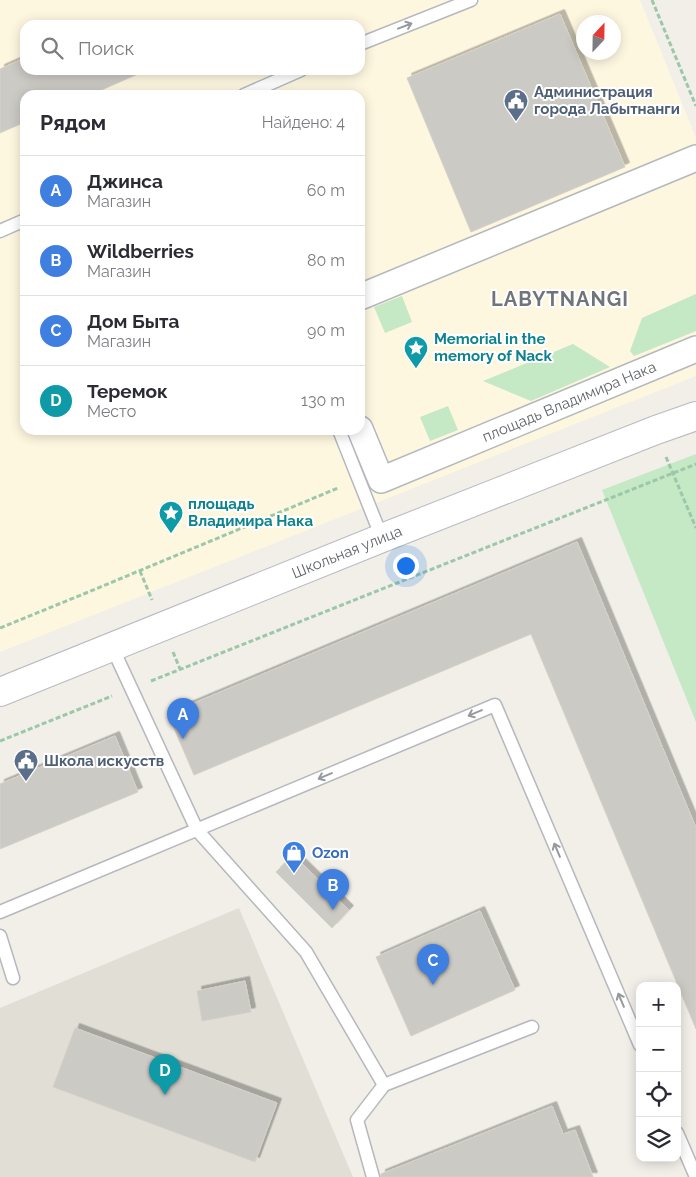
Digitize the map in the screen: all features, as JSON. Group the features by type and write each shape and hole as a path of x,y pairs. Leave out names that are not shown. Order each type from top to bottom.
{"street":[{"path":"365,295 696,158"},
{"name":"площадь Владимира Нака","path":"362,435 381,480 696,349"},
{"name":"Школьная улица","path":"0,692 382,538 696,416"}],"lane":[{"path":"365,42 471,0"},
{"path":"255,90 290,75"},
{"path":"0,230 20,222"},
{"path":"341,435 382,538"},
{"path":"112,647 197,830 306,952 384,1085"},
{"path":"0,912 495,705 636,1036"},
{"path":"0,936 13,978"},
{"path":"373,1177 358,1120 384,1085 532,1027"},
{"path":"681,1142 696,1177"}],"path":[{"path":"652,0 696,106"},
{"path":"0,741 696,464"},
{"path":"672,473 696,528"}],"shaded area":[{"path":"0,0 640,0 696,138 696,294 642,318 634,356 696,331 696,376 0,652","holes":["573,344 609,367 531,401 484,381"]},
{"path":"239,908 353,1177 0,1177 0,1008"}],"green space":[{"path":"696,294 696,331 634,356 630,351 642,318"},
{"path":"402,296 412,322 385,333 374,307"},
{"path":"573,344 610,367 531,401 483,381"},
{"path":"448,406 458,430 430,441 420,417"},
{"path":"696,454 696,722 602,490"}],"building":[{"name":"Администрация города Лабытнанги","path":"560,14 576,52 576,60 580,60 625,167 471,232 407,78"},
{"path":"20,60 20,75 136,75 101,90 20,90 20,124 0,133 0,69"},
{"path":"577,542 696,828 696,1029 681,993 681,982 676,982 531,634 194,775 168,714"},
{"path":"115,736 138,792 0,849 0,784"},
{"path":"293,855 349,910 332,928 276,872"},
{"path":"480,911 515,990 411,1036 376,957"},
{"path":"245,981 251,1012 202,1021 197,991"},
{"path":"75,1028 277,1103 255,1162 53,1087"},
{"path":"552,1106 563,1134 575,1130 593,1177 381,1177 381,1174"}],"place":[{"name":"Администрация города Лабытнанги","path":"516,122"},
{"name":"Memorial in the memory of Nack","path":"416,369"},
{"name":"площадь Владимира Нака","path":"171,534"},
{"name":"Джинса","path":"183,739"},
{"name":"Школа искусств","path":"26,782"},
{"name":"Ozon","path":"294,874"},
{"name":"Wildberries","path":"333,910"},
{"name":"Дом Быта","path":"433,985"},
{"name":"Теремок","path":"165,1095"}],"district":[{"name":"LABYTNANGI","path":"560,299"}]}
